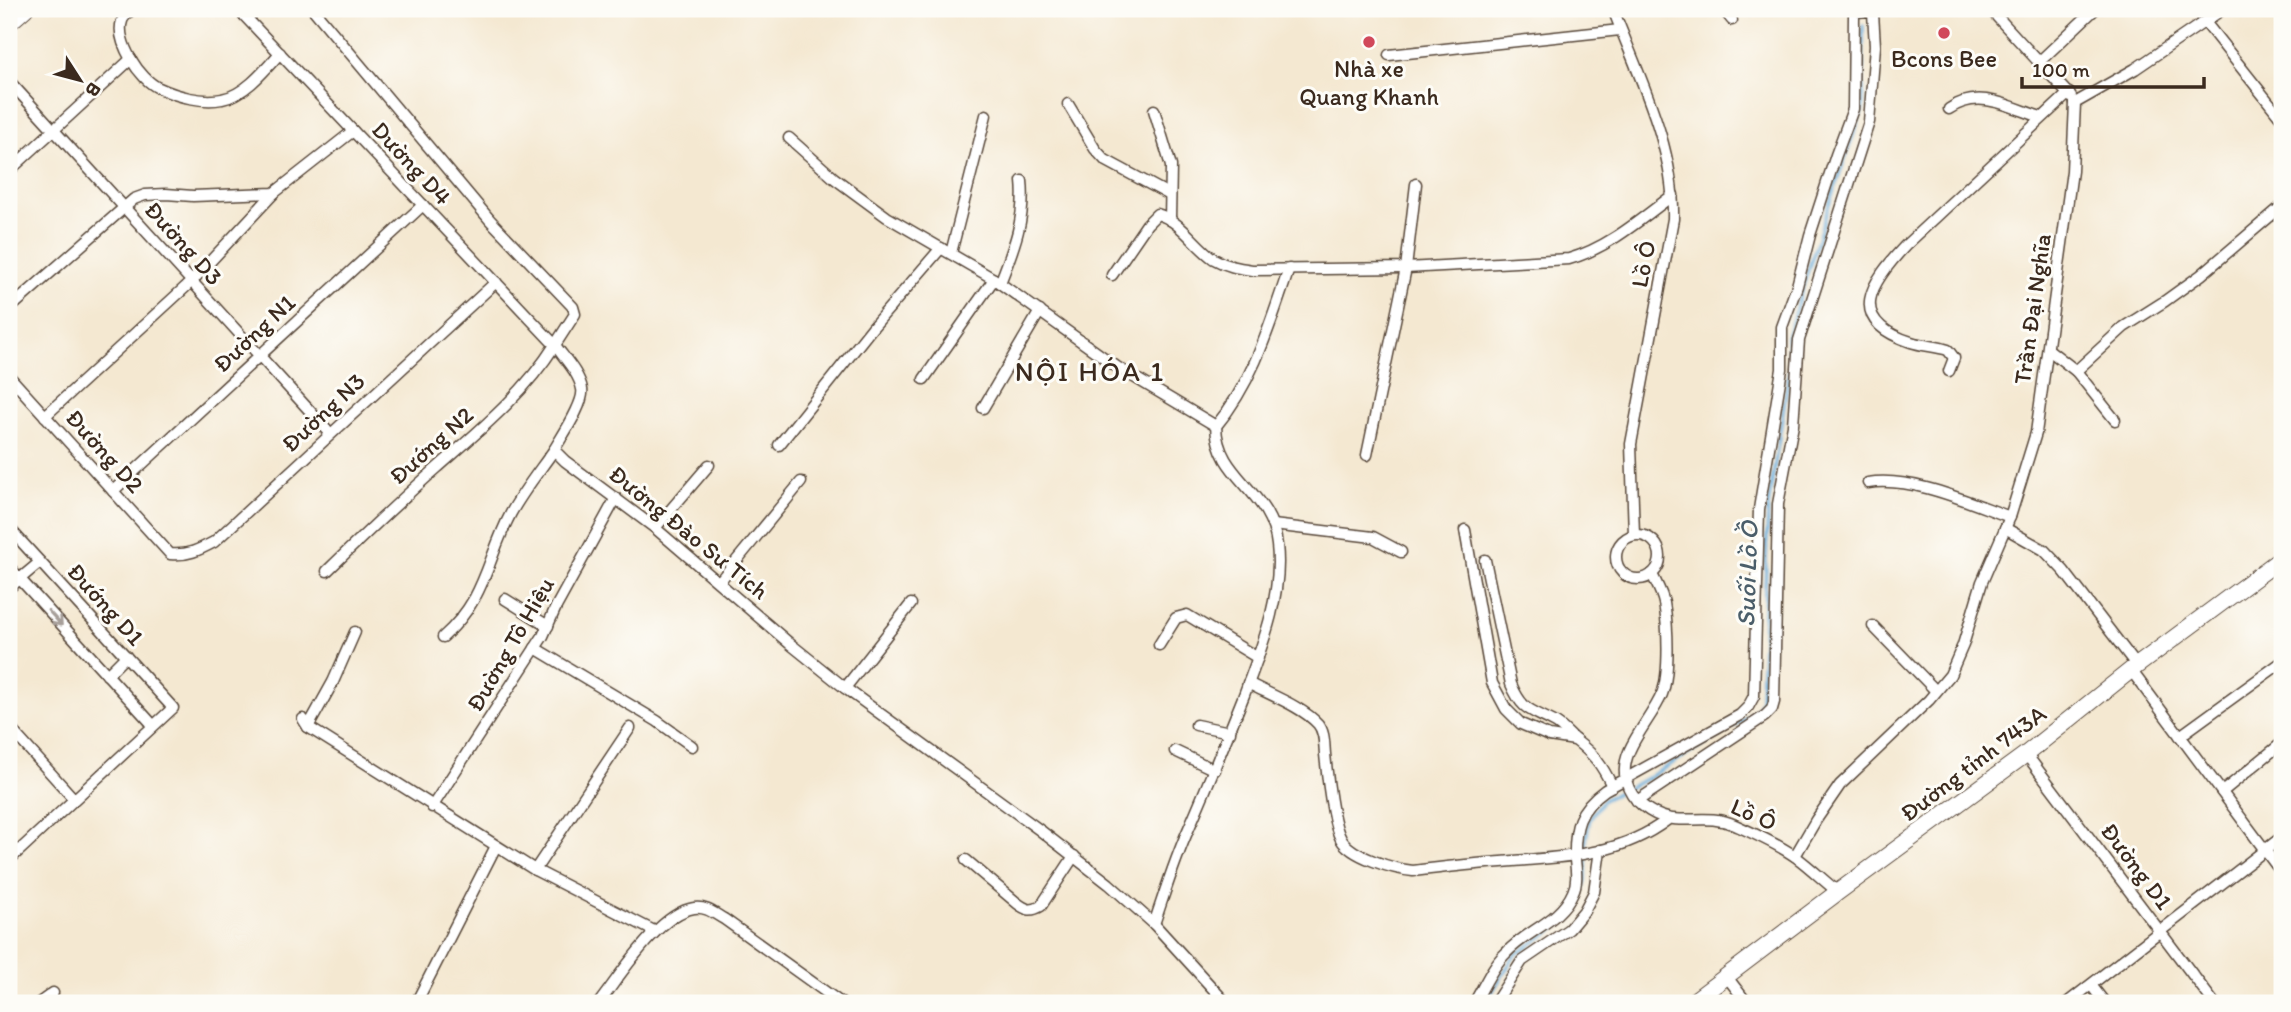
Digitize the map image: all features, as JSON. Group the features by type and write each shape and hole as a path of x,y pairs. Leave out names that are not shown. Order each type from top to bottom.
{"main road":[{"path":"9,23 25,9"},
{"name":"Đường tỉnh 743A","path":"1691,1003 2026,754 2134,668 2282,558"}],"street":[{"path":"132,9 122,20 121,40 131,59 156,87 200,100 223,99 243,89 262,73 279,53"},
{"name":"Dường D4","path":"238,9 555,345"},
{"path":"313,9 489,220 573,307 575,314 555,345 579,380 583,391 581,401 554,450 511,513 477,597 458,624 443,636"},
{"name":"Lồ Ô","path":"1613,9 1660,135 1673,195 1673,219 1631,444 1634,535"},
{"path":"1723,9 1732,20"},
{"path":"2040,61 2095,9"},
{"path":"1949,371 1954,358 1948,350 1909,342 1875,322 1869,313 1871,294 1890,262 2041,117 2072,98 2135,69 2223,9"},
{"path":"1630,790 1740,715 1754,696 1759,509 1782,369 1782,327 1797,286 1818,244 1869,122 1875,46 1871,11 1863,10 1854,15 1853,109 1836,155 1818,244 1799,340 1793,425 1778,504 1774,702 1765,716 1630,790"},
{"path":"1998,11 2072,98"},
{"path":"2205,22 2282,119"},
{"path":"1388,55 1620,30"},
{"path":"9,171 131,59"},
{"name":"Đường D3","path":"9,80 330,433"},
{"path":"1949,109 1968,99 1979,97 2041,117"},
{"name":"Trần Đại Nghĩa","path":"1795,856 1840,785 1950,675 1963,645 1982,582 2010,517 2036,433 2049,349 2073,171 2072,98"},
{"path":"1068,104 1105,160 1170,195"},
{"path":"1154,110 1169,155 1170,220"},
{"path":"779,445 872,328 946,251 986,115"},
{"path":"45,416 191,282 274,193 353,131"},
{"path":"789,138 834,178 887,217 997,281 1117,368 1216,426"},
{"path":"925,379 997,281 1018,238 1024,197 1021,181"},
{"path":"1367,455 1406,268 1416,184"},
{"path":"9,309 134,199 145,195 274,193"},
{"path":"1112,275 1154,216 1159,214 1170,220 1212,257 1228,266 1252,270 1406,268 1569,259 1586,254 1634,225 1673,195"},
{"name":"Đường N1","path":"113,491 423,205"},
{"path":"2076,371 2124,327 2165,302 2201,275 2282,206"},
{"path":"1154,924 1187,831 1215,770 1258,658 1275,593 1278,559 1273,525 1261,501 1220,454 1216,426 1230,409 1258,355 1289,269"},
{"name":"Đường N3","path":"170,554 193,553 214,542 496,282"},
{"path":"983,408 1041,311"},
{"name":"Đướng N2","path":"327,571 389,510 515,398 555,345"},
{"path":"2049,349 2076,371 2115,420"},
{"name":"Đường D2","path":"9,376 170,554"},
{"name":"Đường Đào Sư Tích","path":"554,450 655,528 845,688 1074,856 1154,924 1222,1002"},
{"path":"655,528 709,465"},
{"path":"719,582 801,482"},
{"path":"1868,483 1894,482 1912,485 2010,517"},
{"name":"Đường Tô Hiệu","path":"432,807 535,648 616,498"},
{"path":"1273,525 1373,537 1401,551"},
{"name":"Đướng D1","path":"9,528 173,708 153,725 9,567"},
{"path":"2005,528 2044,550 2064,571 2180,736 2282,873"},
{"path":"1465,530 1492,684 1506,709 1521,724 1549,736 1575,740"},
{"path":"1634,535 1646,536 1657,545 1660,559 1652,574 1642,579 1628,576 1618,565 1617,551 1620,544 1634,535"},
{"path":"1485,560 1511,684 1518,701 1528,711 1556,722 1590,750 1602,765 1612,786"},
{"path":"9,588 40,562"},
{"path":"1630,790 1624,761 1662,693 1665,674 1667,632 1664,601 1652,574"},
{"path":"505,599 548,626"},
{"path":"845,688 911,604"},
{"path":"1159,645 1176,618 1187,615 1258,658"},
{"path":"1873,626 1936,691"},
{"path":"355,632 333,682 306,723 432,807 535,870 654,931"},
{"path":"535,648 692,746"},
{"path":"107,675 125,656"},
{"path":"2180,736 2282,662"},
{"path":"1248,683 1319,724 1323,733 1328,782 1341,839 1358,853 1401,870 1588,853 1648,835 1667,820 1656,815 1630,790 1612,786 1591,799 1578,819 1588,853 1598,874 1594,892 1584,911 1569,929 1522,938 1504,954 1474,1003"},
{"path":"9,860 153,725"},
{"path":"1196,725 1230,732"},
{"path":"9,727 74,799"},
{"path":"535,870 630,728"},
{"path":"2222,792 2282,743"},
{"path":"1175,751 1215,770"},
{"name":"Đường D1","path":"2026,754 2214,1003"},
{"name":"Lồ Ô","path":"1667,820 1704,818 1731,823 1795,856 1838,892"},
{"path":"2067,1003 2282,836"},
{"path":"415,1003 496,846"},
{"path":"1495,1003 1522,961 1550,933 1575,890 1588,853"},
{"path":"966,860 1026,910 1034,911 1041,906 1074,856"},
{"path":"599,1003 654,931 680,913 694,908 707,909 841,1003"},
{"path":"1727,977 1747,1003"},
{"path":"2091,985 2105,1003"},
{"path":"38,1003 53,993"}],"waterway":[{"name":"Suối Lồ Ồ","path":"1485,1003 1515,955 1563,923 1578,904 1586,881 1586,839 1590,818 1603,800 1644,780 1722,734 1756,711 1761,701 1768,508 1790,366 1787,337 1863,108 1863,26"}],"place":[{"name":"Bcons Bee","path":"1944,33"},
{"name":"Nhà xe Quang Khanh","path":"1369,42"}],"district":[{"name":"NỘI HÓA 1","path":"1090,371"}]}
